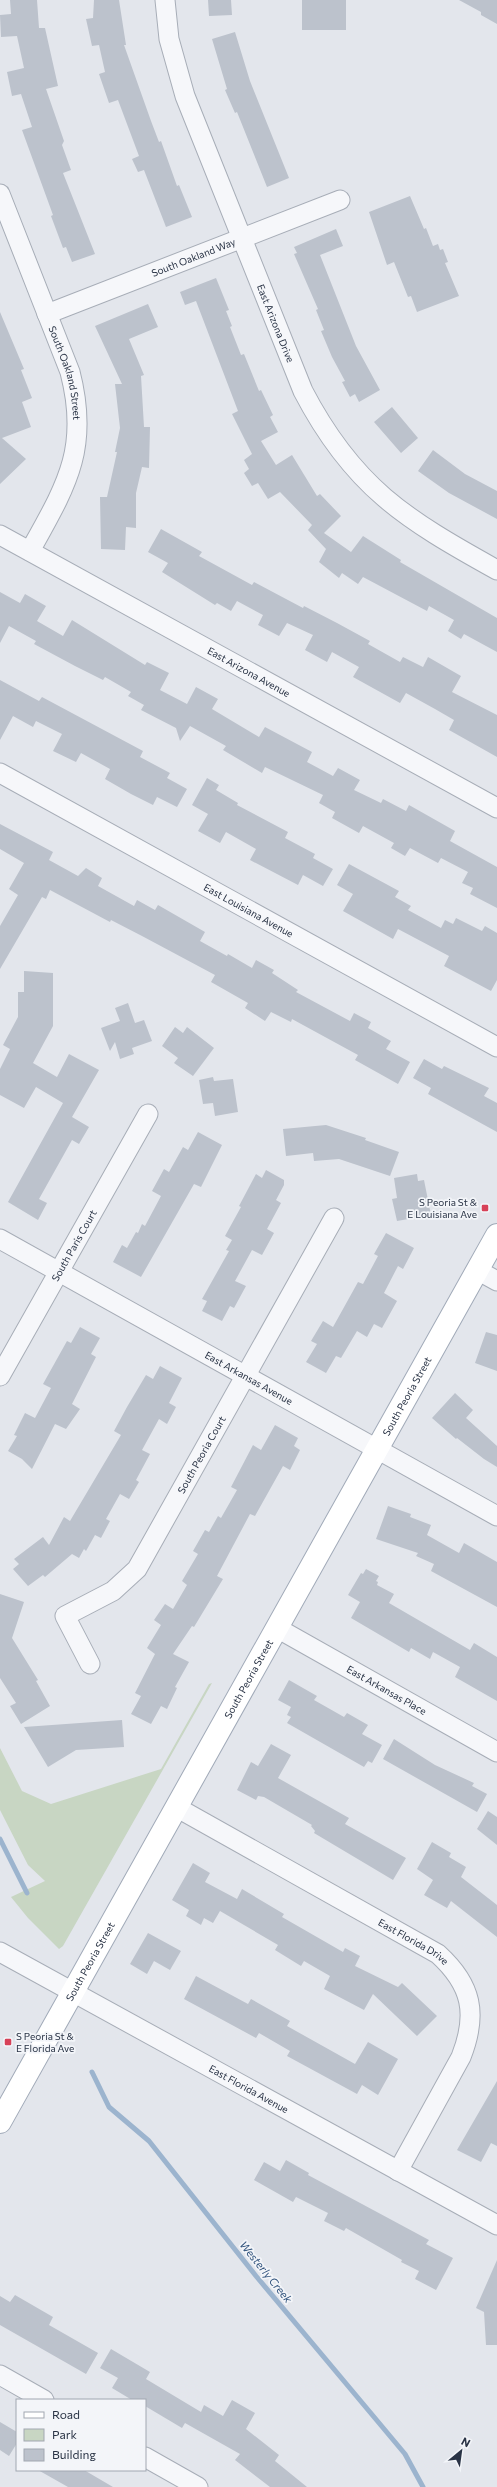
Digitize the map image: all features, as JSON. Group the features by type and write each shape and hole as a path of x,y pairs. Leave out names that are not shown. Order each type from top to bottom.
{"main road":[{"name":"South Peoria Street","path":"0,2122 497,1235"}],"street":[{"name":"East Arizona Drive","path":"165,0 169,39 176,69 303,391 319,421 338,449 384,499 410,520 497,570"},
{"name":"South Oakland Street","path":"0,194 70,372 76,396 79,421 77,446 71,470 62,493 30,551"},
{"name":"South Oakland Way","path":"47,314 340,200"},
{"name":"East Arizona Avenue","path":"0,535 497,808"},
{"name":"East Louisiana Avenue","path":"0,773 497,1047"},
{"name":"South Paris Court","path":"0,1376 148,1114"},
{"name":"South Peoria Court","path":"90,1664 65,1616 113,1591 137,1569 334,1218"},
{"name":"East Arkansas Avenue","path":"0,1239 497,1516"},
{"path":"477,1270 497,1281"},
{"name":"East Arkansas Place","path":"277,1628 497,1752"},
{"name":"East Florida Drive","path":"176,1807 438,1954 453,1968 464,1985 470,2001 471,2022 469,2038 461,2057 398,2171"},
{"name":"East Florida Avenue","path":"0,1952 497,2225"},
{"path":"0,2375 42,2399"},
{"path":"146,2457 198,2487"}],"green space":[{"path":"212,1683 63,1946 59,1949 28,1918 11,1897 45,1881 28,1865 0,1810 0,1748 22,1791 51,1804 161,1769 209,1684"}],"building":[{"path":"10,0 37,0 39,28 45,28 58,86 46,89 64,141 62,145 71,170 63,173 95,254 72,262 66,247 63,248 51,216 53,215 22,130 32,127 21,94 12,96 7,72 24,68 17,36 1,37 0,15 11,14"},
{"path":"94,0 119,0 126,45 124,45 159,142 161,141 177,186 179,185 192,217 166,227 144,170 138,172 132,159 139,156 118,100 109,103 99,74 105,72 99,45 92,46 86,19 93,18"},
{"path":"208,0 231,0 232,15 209,16"},
{"path":"302,0 346,0 346,30 302,30"},
{"path":"459,0 497,0 497,24 481,15 481,12"},
{"path":"235,32 250,81 289,178 267,187 237,112 235,113 225,90 227,89 212,39"},
{"path":"410,196 433,246 438,244 440,250 443,249 448,262 445,263 459,296 417,312 411,296 408,297 394,262 387,265 369,212"},
{"path":"336,229 343,246 320,255 356,346 380,390 359,402 355,394 350,397 342,382 345,381 332,357 321,331 324,330 316,310 318,309 294,254 297,253 294,247"},
{"path":"216,278 229,310 226,311 232,326 230,327 241,355 244,354 259,391 261,390 273,415 270,417 278,432 261,441 276,465 292,455 317,496 320,494 341,516 324,533 351,552 363,536 401,560 400,562 497,618 497,652 464,634 461,639 448,631 454,620 429,606 427,611 363,577 358,584 342,573 339,578 319,562 326,549 308,530 312,525 280,492 268,499 258,483 252,486 244,473 249,469 244,460 252,454 232,414 238,411 196,301 185,305 180,292"},
{"path":"148,304 158,327 129,339 144,375 141,376 144,427 150,427 149,468 142,467 136,493 136,528 126,527 125,550 101,549 100,497 107,497 117,452 115,452 120,428 115,384 122,384 95,326"},
{"path":"0,312 24,369 21,370 32,398 22,402 31,427 2,438 26,459 0,484"},
{"path":"392,407 418,438 401,453 374,422"},
{"path":"433,450 465,474 497,491 497,519 449,493 418,471"},
{"path":"161,529 202,552 199,556 252,585 254,582 303,608 304,606 337,623 370,641 368,644 400,662 403,657 423,667 428,657 461,676 452,692 497,715 497,757 449,730 454,720 435,709 406,693 400,703 353,677 359,667 332,652 327,662 305,650 313,635 287,623 279,636 258,625 263,615 237,601 231,611 217,603 215,605 162,572 168,563 148,552"},
{"path":"0,592 20,603 25,594 46,606 37,621 63,636 72,620 145,665 147,662 169,673 160,690 187,704 196,687 218,699 212,709 259,737 265,727 312,752 307,762 333,776 338,768 360,780 354,790 381,803 383,799 406,811 409,805 455,831 450,841 497,867 497,908 470,894 473,888 462,883 468,872 441,858 438,863 410,848 405,856 391,848 394,843 363,826 359,833 332,818 335,812 319,803 323,795 265,767 262,773 223,750 226,746 190,726 180,741 176,728 141,710 144,705 128,696 131,692 105,677 103,680 75,666 34,644 36,641 9,626 0,643"},
{"path":"0,680 39,701 42,697 143,751 140,757 170,773 167,778 187,789 177,807 157,797 153,805 131,794 105,779 110,769 81,753 76,762 53,751 62,734 36,721 33,727 13,716 0,740"},
{"path":"207,778 219,785 216,790 238,803 237,805 288,832 285,838 315,854 313,858 333,869 323,886 303,875 298,885 250,860 256,849 226,832 220,843 198,831 208,814 192,805"},
{"path":"0,824 53,852 49,860 78,876 86,868 102,878 98,886 134,906 137,900 155,910 158,905 205,932 200,941 227,956 228,954 252,968 256,960 274,970 272,973 298,990 296,992 350,1021 354,1013 371,1022 368,1028 391,1041 386,1049 410,1062 398,1084 355,1060 358,1055 292,1019 291,1022 271,1012 265,1021 245,1008 248,1003 211,982 215,975 111,920 110,922 50,890 46,899 42,897 0,969 0,926 18,895 9,889 24,863 0,849"},
{"path":"349,864 399,891 395,897 411,906 408,910 441,928 445,920 453,924 456,918 482,931 485,926 497,933 497,980 491,991 444,966 449,956 398,929 393,939 343,911 353,894 337,885"},
{"path":"24,971 53,973 53,1026 33,1063 57,1077 69,1054 99,1070 72,1117 89,1127 79,1144 72,1140 39,1199 47,1203 38,1220 8,1202 63,1103 36,1087 24,1108 0,1095 0,1069 10,1049 3,1045 18,1017 18,992 24,992"},
{"path":"128,1003 135,1023 144,1020 152,1041 132,1048 134,1054 120,1059 115,1042 110,1051 101,1028 120,1021 115,1008"},
{"path":"175,1027 183,1033 187,1027 214,1048 193,1076 174,1063 178,1058 162,1046"},
{"path":"424,1059 442,1069 444,1066 489,1088 484,1096 497,1103 497,1132 428,1094 431,1088 413,1078"},
{"path":"213,1077 214,1081 233,1079 238,1112 215,1116 213,1103 203,1104 199,1080"},
{"path":"326,1125 366,1138 365,1140 399,1152 390,1176 339,1159 314,1161 313,1153 286,1156 283,1129"},
{"path":"198,1132 222,1145 201,1187 194,1184 141,1277 113,1262 122,1245 127,1248 136,1232 138,1233 142,1224 145,1226 161,1196 152,1191 164,1169 169,1172 183,1147 188,1150"},
{"path":"266,1170 284,1180 284,1185 276,1200 281,1203 267,1229 274,1233 262,1255 252,1250 235,1281 246,1286 234,1308 230,1306 222,1321 202,1311 207,1301 202,1299 229,1251 226,1250 232,1240 225,1236 241,1207 239,1206 256,1174 262,1178"},
{"path":"417,1174 418,1181 424,1180 431,1215 397,1221 392,1199 397,1198 394,1178"},
{"path":"386,1233 414,1248 403,1269 398,1266 384,1293 397,1301 382,1328 374,1324 367,1337 357,1331 341,1358 336,1356 326,1373 306,1362 317,1344 311,1341 323,1321 333,1327 358,1282 363,1284 378,1256 374,1254"},
{"path":"80,1327 100,1338 91,1354 96,1357 72,1404 80,1409 66,1429 55,1424 32,1469 22,1459 8,1451 17,1436 14,1435 25,1413 35,1418 51,1388 43,1384 67,1341 71,1343"},
{"path":"486,1332 497,1335 497,1371 475,1363"},
{"path":"160,1366 182,1378 169,1403 176,1407 167,1424 159,1419 142,1450 150,1454 136,1480 139,1482 129,1499 120,1494 106,1519 110,1521 101,1538 95,1535 86,1551 84,1549 79,1558 72,1554 45,1577 43,1575 28,1586 13,1569 19,1564 14,1559 43,1537 49,1545 64,1517 70,1521 121,1435 114,1431 127,1407 146,1375 153,1379"},
{"path":"455,1393 473,1410 466,1418 497,1446 497,1467 457,1438 456,1439 432,1418"},
{"path":"275,1425 298,1438 294,1446 300,1450 290,1470 283,1466 255,1516 250,1514 217,1576 223,1579 194,1627 192,1626 173,1654 189,1662 175,1687 177,1688 167,1709 161,1706 151,1724 131,1714 141,1696 135,1693 155,1654 147,1648 161,1625 154,1620 165,1604 173,1609 187,1585 182,1581 198,1554 193,1551 205,1530 209,1532 218,1516 221,1518 237,1490 231,1487 253,1445 261,1450"},
{"path":"388,1506 411,1514 410,1517 431,1525 427,1535 459,1553 464,1543 497,1562 497,1607 431,1571 434,1564 416,1556 418,1553 376,1539"},
{"path":"366,1569 379,1576 376,1581 378,1582 377,1585 394,1594 389,1603 470,1650 474,1643 497,1657 497,1701 455,1677 460,1667 433,1652 430,1659 411,1648 409,1652 351,1618 360,1602 348,1595 361,1573 363,1574"},
{"path":"0,1594 24,1602 12,1638 38,1680 36,1681 50,1706 21,1724 10,1706 16,1703 0,1678"},
{"path":"289,1680 317,1696 314,1700 344,1717 347,1713 368,1725 362,1734 382,1745 372,1763 368,1761 364,1767 287,1723 291,1717 287,1715 291,1707 278,1700"},
{"path":"122,1720 124,1747 76,1750 48,1767 24,1727"},
{"path":"394,1739 435,1765 474,1783 472,1786 487,1794 477,1812 383,1759"},
{"path":"271,1744 291,1755 278,1778 349,1818 345,1824 406,1858 393,1880 314,1833 315,1831 311,1826 312,1825 264,1797 258,1796 256,1800 237,1790 251,1762 258,1766"},
{"path":"488,1811 497,1817 497,1845 477,1829"},
{"path":"432,1842 451,1853 449,1857 466,1867 461,1877 497,1905 497,1937 451,1901 447,1908 424,1895 433,1880 417,1869"},
{"path":"193,1863 210,1873 205,1882 237,1899 242,1889 284,1914 282,1917 343,1952 345,1948 360,1956 355,1966 398,1987 402,1983 437,2016 417,2036 373,1994 364,2010 324,1989 330,1976 304,1961 301,1966 275,1950 278,1945 220,1911 213,1923 204,1918 201,1925 186,1916 189,1910 172,1900"},
{"path":"148,1933 181,1951 170,1970 154,1961 147,1974 130,1964"},
{"path":"196,1976 248,2004 251,1999 290,2021 287,2026 355,2064 368,2042 398,2059 378,2095 362,2085 357,2094 287,2056 290,2051 259,2033 256,2038 184,1999"},
{"path":"497,2081 497,2146 491,2143 481,2162 457,2150"},
{"path":"286,2160 309,2173 308,2175 429,2240 426,2244 453,2258 436,2290 415,2279 419,2271 401,2262 402,2260 346,2228 344,2231 324,2221 328,2213 296,2197 293,2202 254,2180 264,2162 280,2171"},
{"path":"497,2260 497,2345 486,2345 484,2312 476,2308"},
{"path":"15,2295 53,2317 49,2325 98,2353 86,2374 0,2325 0,2296 10,2302"},
{"path":"111,2349 150,2372 146,2379 201,2412 204,2405 223,2416 232,2400 255,2413 246,2429 279,2455 275,2461 307,2487 270,2487 235,2460 240,2454 185,2423 182,2428 146,2407 146,2399 130,2399 112,2388 118,2378 100,2368"},
{"path":"0,2422 16,2431 16,2445 9,2456 0,2450"},
{"path":"40,2471 86,2471 113,2487 68,2487"}],"waterway":[{"name":"Westerly Creek","path":"0,1839 27,1893"},
{"name":"Westerly Creek","path":"92,2072 109,2107 149,2141 256,2276 405,2454 423,2487"}],"place":[{"name":"S Peoria St & E Louisiana Ave","path":"485,1208"},
{"name":"S Peoria St & E Florida Ave","path":"8,2042"}]}
